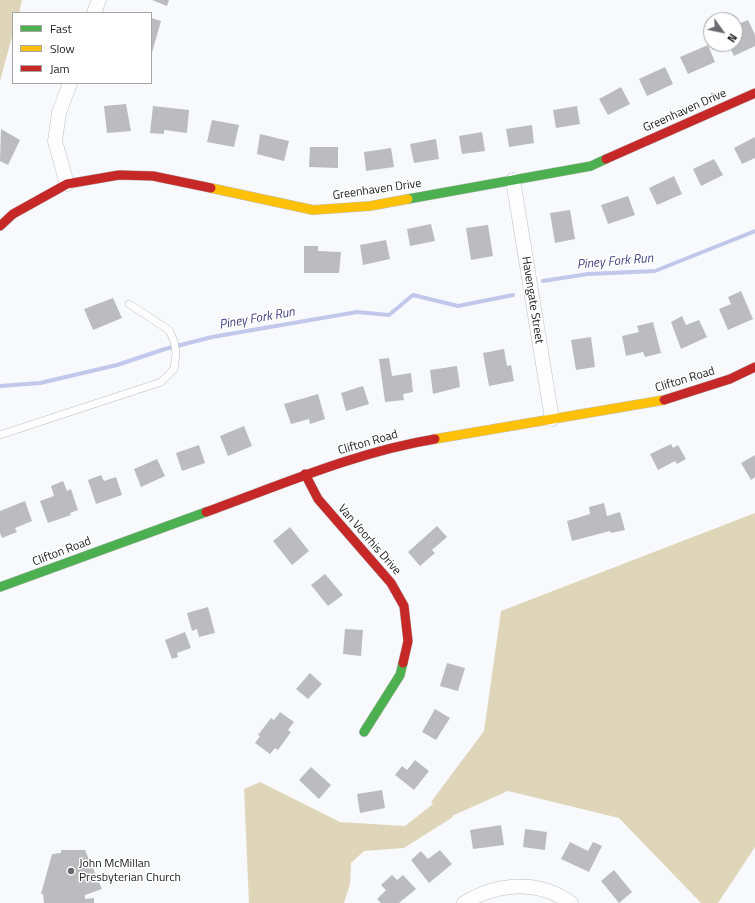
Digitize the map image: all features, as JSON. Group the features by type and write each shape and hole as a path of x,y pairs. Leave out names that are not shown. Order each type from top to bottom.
{"street":[{"path":"94,12 99,0"},
{"path":"66,184 55,141 59,113 70,84"},
{"name":"Greenhaven Drive","path":"0,226 13,214 66,184 119,175 153,176 313,210 370,206 592,166 755,92"},
{"name":"Havengate Street","path":"513,180 552,419"},
{"name":"Clifton Road","path":"0,587 306,474 384,449 673,398 723,381 755,367"},
{"name":"Van Voorhis Drive","path":"306,474 318,499 391,582 404,606 408,641 400,675 364,732"},
{"path":"464,903 490,890 518,886 544,890 571,903"}],"lane":[{"path":"0,435 161,382 174,369 176,353 174,341 169,330 129,304"}],"shaded area":[{"path":"0,0 22,0 19,12 12,12 12,37 0,81"},
{"path":"755,513 755,847 718,903 701,903 619,818 508,791 452,816 453,817 404,848 364,851 351,863 350,884 344,903 249,903 244,789 260,782 340,822 405,826 433,804 431,802 484,731 501,611"}],"building":[{"path":"152,0 169,0 167,6"},
{"path":"152,18 161,21 152,52"},
{"path":"748,20 755,35 755,46 743,52 743,22"},
{"path":"703,47 703,52 711,52 715,62 688,74 680,57"},
{"path":"732,52 742,52 734,56"},
{"path":"665,67 673,84 647,96 639,79"},
{"path":"621,87 630,104 608,115 599,99"},
{"path":"126,104 131,131 107,133 104,106"},
{"path":"153,106 189,110 187,133 164,130 164,134 150,133"},
{"path":"577,106 580,124 556,128 553,110"},
{"path":"212,120 239,125 234,147 207,142"},
{"path":"532,125 534,143 509,147 506,129"},
{"path":"1,129 20,140 8,165 0,161"},
{"path":"482,132 485,151 462,154 459,136"},
{"path":"260,134 289,141 284,161 257,154"},
{"path":"755,137 755,158 742,164 734,148"},
{"path":"436,139 439,159 414,163 410,144"},
{"path":"310,147 338,147 338,168 309,167"},
{"path":"391,148 394,167 366,171 364,152"},
{"path":"714,159 723,175 701,186 693,169"},
{"path":"674,176 682,194 657,205 649,188"},
{"path":"628,196 635,215 608,224 601,205"},
{"path":"570,210 575,239 555,243 550,213"},
{"path":"431,224 435,241 410,246 407,229"},
{"path":"488,225 493,256 471,260 466,228"},
{"path":"386,240 390,259 363,265 360,245"},
{"path":"304,246 318,246 318,251 341,252 339,273 304,273"},
{"path":"741,291 753,319 728,330 719,309 731,304 728,297"},
{"path":"113,298 122,318 93,330 84,309"},
{"path":"682,316 686,325 699,320 707,337 681,349 671,322"},
{"path":"653,322 661,353 645,357 643,352 626,356 622,336 639,332 637,326"},
{"path":"591,337 595,367 576,370 571,340"},
{"path":"504,349 507,366 511,365 514,381 489,386 483,353"},
{"path":"389,358 392,376 411,373 413,392 403,394 404,400 385,402 379,359"},
{"path":"457,366 460,387 433,394 430,370"},
{"path":"363,386 369,404 346,411 341,393"},
{"path":"318,394 325,419 310,424 309,419 291,424 284,404"},
{"path":"244,426 252,446 228,456 220,436"},
{"path":"671,444 673,448 678,445 686,459 677,464 675,461 658,470 650,454"},
{"path":"199,445 205,463 182,471 176,453"},
{"path":"755,455 755,477 751,480 741,463"},
{"path":"157,459 165,476 141,487 134,469"},
{"path":"101,475 104,481 116,477 122,495 96,504 88,480"},
{"path":"63,481 67,491 71,489 78,510 70,513 71,515 48,523 40,501 54,496 51,486"},
{"path":"25,501 32,521 15,528 17,532 2,538 0,533 0,511"},
{"path":"604,503 607,516 620,512 625,530 611,533 610,531 572,541 567,521 590,514 589,507"},
{"path":"437,526 447,537 432,550 435,553 420,566 408,552"},
{"path":"290,527 309,551 292,565 273,541"},
{"path":"325,574 343,595 328,606 311,585"},
{"path":"208,607 215,633 199,637 197,629 192,631 187,613"},
{"path":"345,629 363,630 361,656 343,654"},
{"path":"185,632 191,648 177,653 178,657 172,659 165,640"},
{"path":"447,663 465,668 458,691 440,686"},
{"path":"310,673 322,684 308,699 296,689"},
{"path":"435,709 450,718 436,740 422,732"},
{"path":"280,712 294,722 288,730 291,732 278,750 275,748 270,754 255,743 260,736 258,735 271,718 274,720"},
{"path":"415,760 429,771 414,790 395,775 402,766 407,770"},
{"path":"311,767 331,785 319,799 299,780"},
{"path":"382,790 385,808 360,813 357,794"},
{"path":"501,825 504,845 473,849 470,830"},
{"path":"525,829 547,832 545,850 523,847"},
{"path":"570,842 588,851 593,842 602,846 589,872 561,859"},
{"name":"John McMillan Presbyterian Church","path":"61,850 85,850 102,889 85,895 85,899 94,898 94,903 44,903 43,894 41,894 52,854 61,853"},
{"path":"440,850 452,864 429,883 411,860 421,851 428,859"},
{"path":"614,870 632,892 619,903 601,881"},
{"path":"392,875 397,880 403,875 416,889 399,903 381,903 377,899 386,890 381,885"}],"waterway":[{"name":"Piney Fork Run","path":"543,281 588,274 655,271 755,231"},
{"name":"Piney Fork Run","path":"0,386 40,383 117,365 165,349 212,337 357,312 389,315 413,295 458,306 513,295"}],"traffic: fast":[{"path":"408,199 591,166 606,159"},
{"path":"0,587 206,512"},
{"path":"364,732 400,675 403,663"}],"traffic: slow":[{"path":"211,188 313,210 370,206 408,199"},
{"path":"435,439 664,400"}],"traffic: jam":[{"path":"606,159 755,93"},
{"path":"0,226 13,214 67,184 119,175 153,176 211,188"},
{"path":"664,400 730,379 755,367"},
{"path":"206,512 319,470 376,452 435,439"},
{"path":"305,474 318,499 391,583 404,606 408,641 403,663"}],"place":[{"name":"John McMillan Presbyterian Church","path":"71,871"}]}
